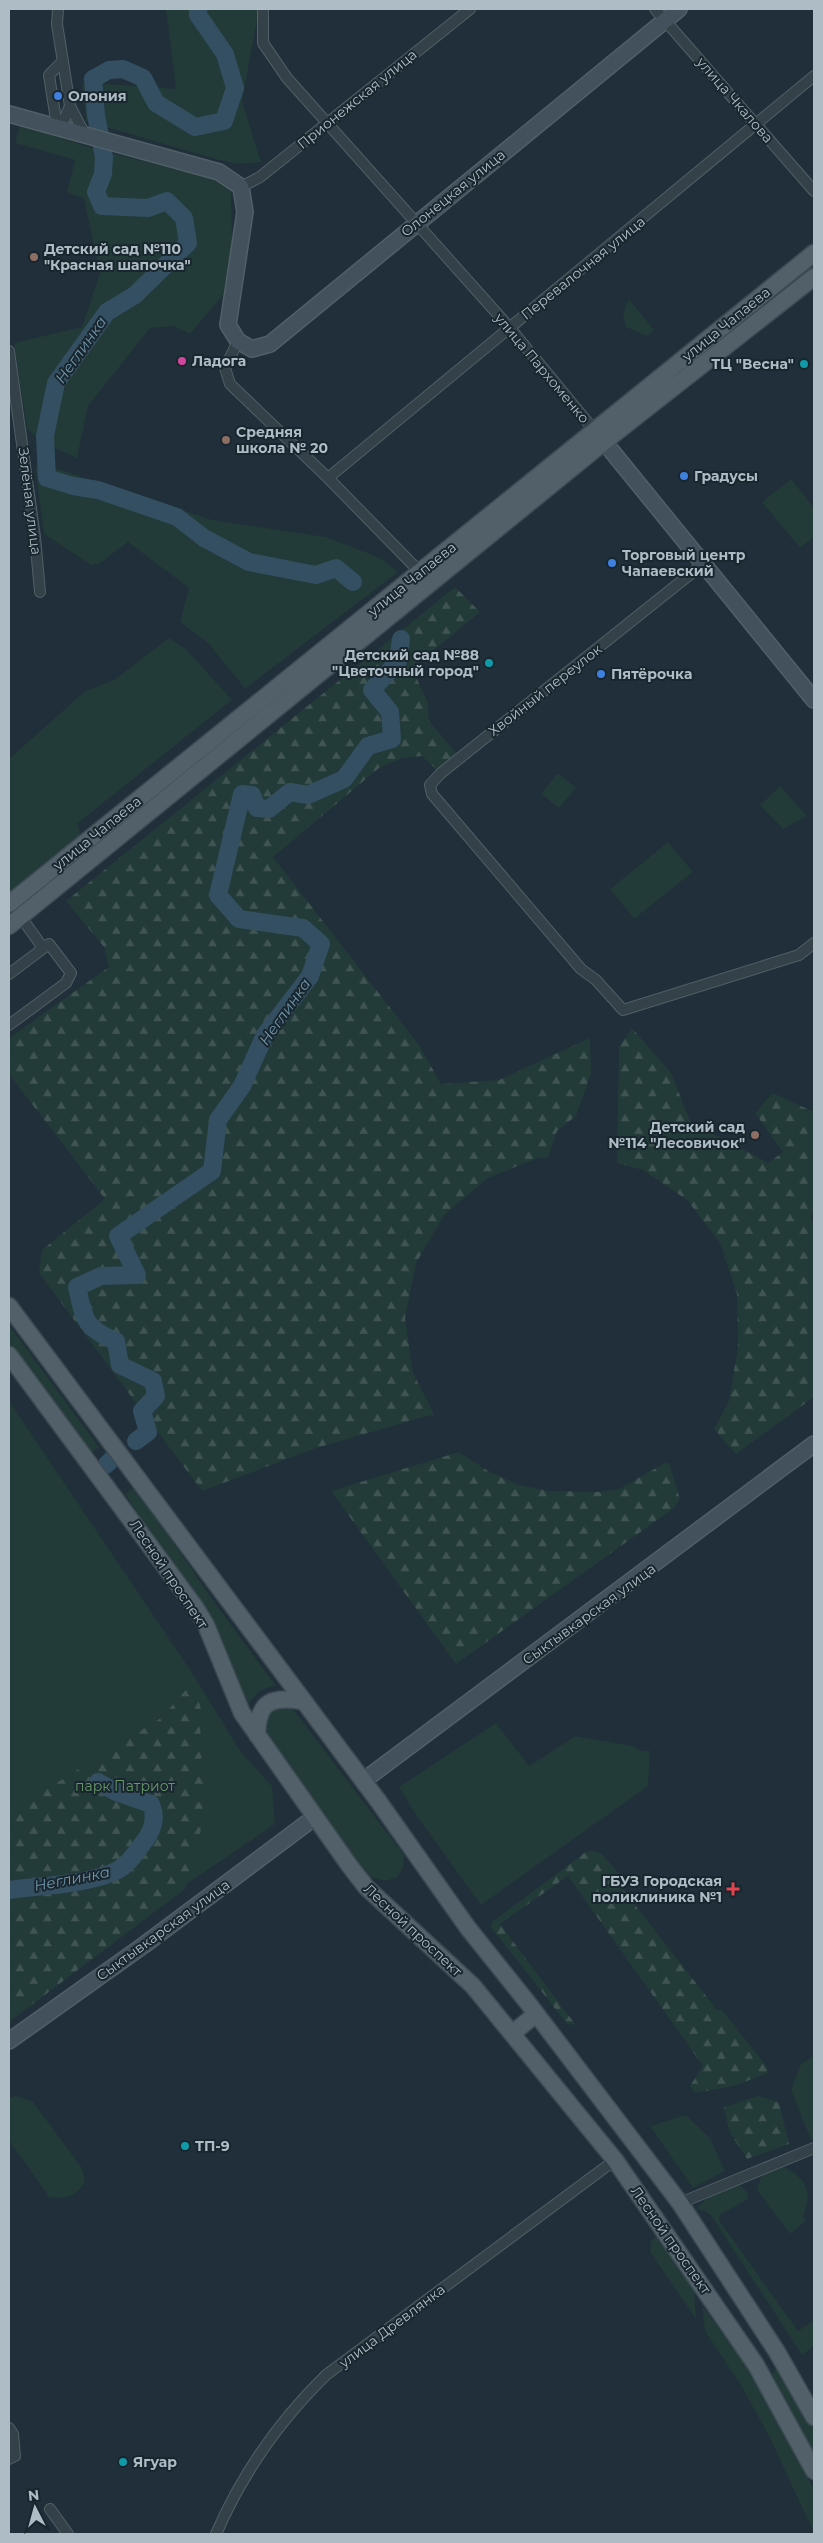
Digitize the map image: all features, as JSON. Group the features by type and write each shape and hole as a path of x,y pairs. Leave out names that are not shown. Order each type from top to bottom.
{"main road":[{"name":"Олонецкая улица","path":"238,342 252,349 270,344 415,224 660,15 679,9"},
{"path":"9,114 219,172 241,187 245,212 228,325 238,342"},
{"name":"улица Чапаева","path":"15,922 599,436 814,253"},
{"name":"улица Чапаева","path":"9,904 420,572 599,436 814,277"},
{"name":"улица Пархоменко","path":"599,436 814,700"},
{"name":"Лесной проспект","path":"9,1306 135,1478 363,1781 468,1928 680,2203 777,2352 814,2417"},
{"name":"Лесной проспект","path":"9,1355 199,1613 239,1706 257,1735 315,1817 366,1887 473,1986 614,2160 756,2365 814,2471"},
{"name":"Сыктывкарская улица","path":"363,1781 715,1521 814,1444"},
{"path":"257,1735 260,1710 267,1704 282,1699 302,1701"},
{"name":"Сыктывкарская улица","path":"9,2041 144,1945 315,1817"},
{"path":"513,2033 536,2014"},
{"path":"756,2365 777,2352"}],"street":[{"path":"58,9 56,24 70,106 87,134"},
{"name":"улица Пархоменко","path":"263,9 263,43 287,78 415,224 510,328 599,436"},
{"name":"Прионежская улица","path":"241,187 260,177 470,9"},
{"name":"улица Чкалова","path":"660,15 814,191"},
{"path":"62,61 49,75 57,126 62,122 70,106"},
{"name":"Перевалочная улица","path":"328,478 814,76"},
{"path":"238,342 225,368 230,384 328,478 420,572"},
{"name":"Зелёная улица","path":"9,351 11,384 40,592"},
{"name":"Хвойный переулок","path":"703,564 435,778 430,785 432,794 581,969 596,980 623,1010 798,955 814,943"},
{"path":"15,922 43,948"},
{"path":"9,974 49,944 71,973 66,983 9,1025"},
{"path":"680,2203 814,2148"},
{"name":"улица Древлянка","path":"216,2534 248,2473 271,2438 299,2402 326,2375 614,2160"},
{"path":"9,2428 13,2434 12,2458"},
{"path":"50,2509 68,2534"}],"green space":[{"path":"166,9 259,9 242,101 261,162 238,164 215,159 86,121 82,82 176,89"},
{"path":"20,125 92,148 216,180 231,192 232,242 223,295 190,334 173,326 150,328 88,406 77,458 46,444 27,429 14,343 82,327 100,273 84,199 67,192 75,160 15,143"},
{"path":"629,299 654,330 647,336 626,327 623,314"},
{"path":"40,463 212,520 326,537 380,558 398,572 245,689 208,643 180,622 189,588 128,542 99,564 91,565 44,534 35,468"},
{"path":"791,479 814,508 814,537 800,548 762,502"},
{"path":"455,587 480,612 412,668 428,703 429,721 457,754 438,771 422,756 402,758 379,768 273,857 419,1045 441,1084 499,1080 590,1038 591,1073 576,1116 557,1131 548,1158 538,1158 488,1178 445,1214 416,1263 405,1318 413,1373 434,1414 316,1448 202,1491 39,1273 42,1250 105,1199 9,1074 9,1038 109,967 104,947 66,901"},
{"path":"169,638 186,649 232,700 77,824 81,834 10,891 9,759 85,691 114,680"},
{"path":"558,773 576,788 559,808 541,794"},
{"path":"780,786 807,816 783,829 760,805"},
{"path":"668,842 693,872 634,919 610,889"},
{"path":"632,1028 671,1073 690,1121 768,1163 783,1152 755,1113 773,1093 814,1112 814,1209 811,1217 814,1226 814,1397 736,1454 714,1429 729,1401 738,1347 737,1294 720,1243 687,1200 643,1170 617,1163 619,1047"},
{"path":"9,1325 99,1447 88,1455 9,1348"},
{"name":"парк Патриот","path":"9,1401 189,1668 241,1752 272,1786 275,1824 97,1945 9,2013"},
{"path":"459,1452 488,1471 519,1485 549,1491 601,1492 619,1489 665,1463 669,1463 680,1499 674,1508 456,1664 331,1491"},
{"path":"135,1487 210,1596 276,1686 265,1688 258,1693 246,1708 208,1620 125,1494"},
{"path":"194,1681 201,1710 200,1744 207,1807 185,1889 9,2022 9,1807 50,1787 161,1718"},
{"path":"277,1704 293,1709 404,1855 403,1868 398,1877 385,1881 370,1877 261,1733 265,1707"},
{"path":"496,1723 529,1766 575,1736 632,1746 641,1751 650,1751 648,1786 481,1905 416,1815 399,1787"},
{"path":"586,1852 601,1853 623,1878 618,1883 717,2010 722,2010 767,2067 768,2073 734,2086 695,2093 690,2086 703,2066 568,1876 500,1924 575,2024 568,2025 491,1927 492,1922"},
{"path":"814,2056 814,2139 811,2140 791,2090 801,2064"},
{"path":"17,2096 33,2102 82,2168 85,2181 74,2194 61,2198 49,2197 9,2140 9,2098"},
{"path":"758,2096 779,2102 789,2144 747,2159 729,2131 724,2107"},
{"path":"686,2115 710,2138 725,2171 693,2188 650,2126"},
{"path":"782,2166 797,2175 806,2186 808,2192 803,2216 806,2221 790,2234 757,2190 762,2174"},
{"path":"738,2184 747,2192 748,2199 720,2215 719,2220 798,2331 814,2320 814,2346 802,2355 710,2214 697,2208 708,2197"},
{"path":"658,2234 675,2256 679,2270 694,2289 696,2319 650,2252 651,2241"},
{"path":"702,2305 754,2376 814,2489 814,2533 770,2438 742,2387 705,2331"},
{"path":"774,2370 782,2371 814,2429 814,2458 771,2377"}],"waterway":[{"name":"Неглинка","path":"198,9 198,15 225,54 235,88 224,121 195,127 156,103 143,78 123,69 109,70 93,79 96,115 104,157 103,174 96,192 102,206 148,208 167,201 184,218 188,243 135,295 107,312 56,383 45,436 47,478 73,486 98,490 177,517 204,538 249,562 316,575 336,568 353,582"},
{"name":"Неглинка","path":"136,1441 148,1432 142,1411 156,1396 153,1381 120,1365 116,1341 91,1327 84,1315 77,1287 101,1276 137,1275 118,1236 212,1171 218,1120 242,1086 265,1035 310,976 321,944 303,928 239,919 218,895 242,794 252,795 257,808 269,809 290,792 308,795 344,779 368,746 392,739 390,712 372,690 398,661 401,639"},
{"name":"Неглинка","path":"106,1465 112,1459"},
{"name":"Неглинка","path":"9,1890 92,1879 116,1871 128,1863 152,1829 153,1809 151,1804 116,1792 98,1782"}],"place":[{"name":"Олония","path":"58,96"},
{"name":"Детский сад №110 \"Красная шапочка\"","path":"34,257"},
{"name":"Ладога","path":"182,361"},
{"name":"ТЦ \"Весна\"","path":"804,364"},
{"name":"Средняя школа № 20","path":"226,440"},
{"name":"Градусы","path":"684,476"},
{"name":"Торговый центр Чапаевский","path":"612,563"},
{"name":"Детский сад №88 \"Цветочный город\"","path":"489,663"},
{"name":"Пятёрочка","path":"601,674"},
{"name":"Детский сад №114 \"Лесовичок\"","path":"755,1135"},
{"name":"ГБУЗ Городская поликлиника №1","path":"733,1889"},
{"name":"ТП-9","path":"185,2146"},
{"name":"Ягуар","path":"123,2462"}]}
